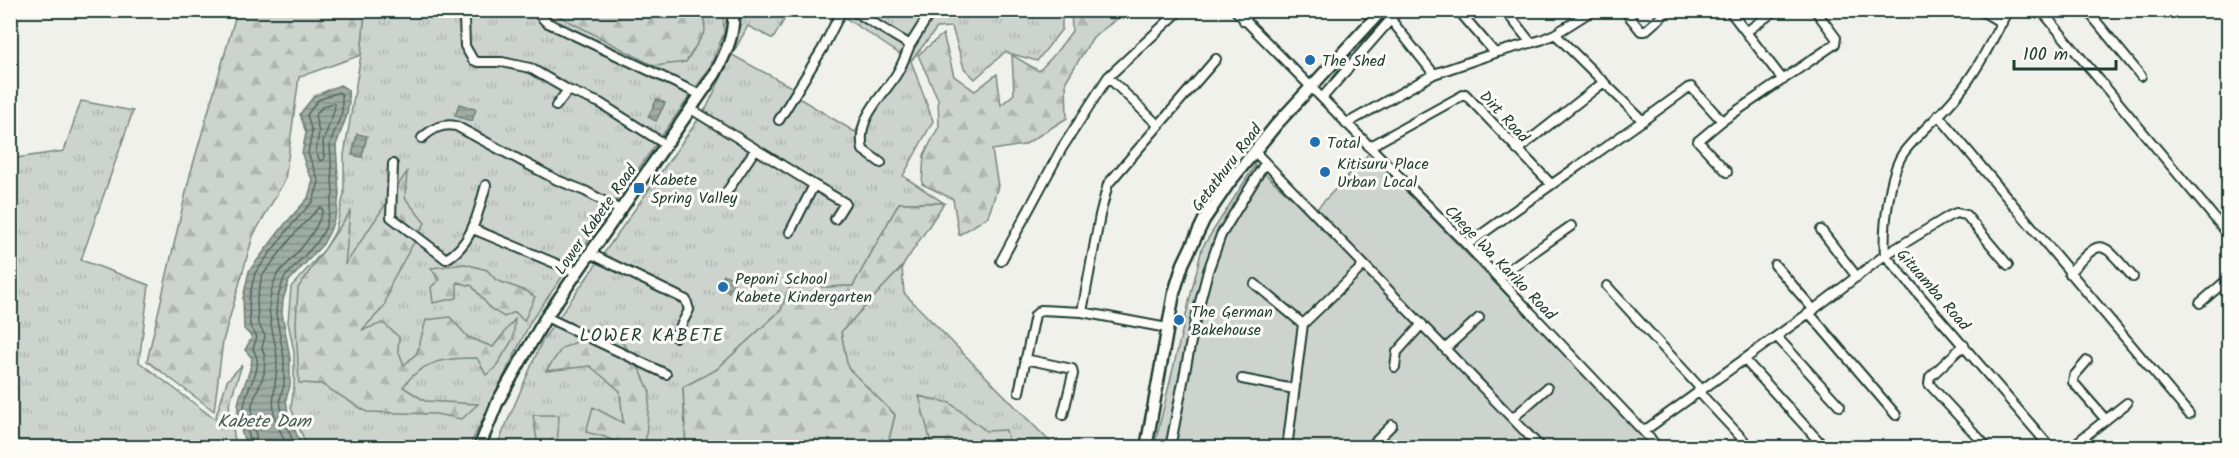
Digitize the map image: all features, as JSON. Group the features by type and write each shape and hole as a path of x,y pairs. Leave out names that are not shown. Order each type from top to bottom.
{"main road":[{"name":"Lower Kabete Road","path":"479,447 503,391 546,317 701,95 729,47 733,10"},
{"name":"Getathuru Road","path":"1146,447 1174,293 1183,264 1204,220 1229,183 1376,13"}],"street":[{"path":"462,10 465,17 465,46 473,60 502,62 530,68 568,90 600,103 666,146"},
{"path":"535,10 546,22 701,95"},
{"path":"779,120 823,48 842,10"},
{"path":"852,10 910,45"},
{"path":"881,163 863,150 860,138 862,124 898,72 910,45 932,10"},
{"name":"Chege Wa Kariko Road","path":"1235,10 1467,245 1659,447"},
{"path":"1244,21 1251,10"},
{"path":"1322,98 1400,10"},
{"path":"1458,10 1496,53"},
{"path":"1505,10 1531,43"},
{"path":"1346,124 1434,74 1555,34 1593,10"},
{"path":"1624,10 1641,31 1645,31 1669,10"},
{"path":"1729,10 1783,80"},
{"path":"1746,32 1776,10"},
{"path":"1727,172 1698,141 1722,121 1837,41 1815,10"},
{"path":"1980,10 2002,23"},
{"name":"Gituamba Road","path":"2008,10 1958,94 1903,153 1897,166 1883,236 1885,255 2050,447"},
{"path":"2041,10 2229,234"},
{"path":"2087,10 2141,76"},
{"path":"1001,261 1062,148 1108,77 1176,14"},
{"path":"1391,20 1434,74"},
{"path":"1555,34 1643,121"},
{"path":"1082,312 1108,184 1216,59"},
{"path":"1108,77 1158,125"},
{"path":"1517,150 1604,82"},
{"path":"1467,245 1691,87 1722,121"},
{"path":"556,106 568,90"},
{"name":"Dirt Road","path":"1370,147 1463,94 1551,184"},
{"path":"691,109 845,203 836,219"},
{"path":"1938,116 2189,414"},
{"path":"422,138 436,127 448,124 456,126 557,180 585,191 620,210"},
{"path":"726,192 755,150"},
{"path":"1255,152 1541,447"},
{"path":"1170,447 1195,321 1208,270 1221,235 1265,163"},
{"path":"393,164 390,215 392,220 446,259 456,254 473,229 486,185"},
{"path":"790,231 814,185"},
{"path":"1644,431 1812,312 1885,255 1949,216 1960,213 1965,215 2008,265"},
{"path":"1498,277 1571,226"},
{"path":"473,229 576,272"},
{"path":"1821,230 1857,277"},
{"path":"2069,273 2091,249 2097,246 2107,248 2133,277"},
{"path":"589,253 686,300 689,310 675,337"},
{"path":"1287,447 1303,324 1364,265"},
{"path":"1775,266 1896,415"},
{"path":"2200,303 2229,279"},
{"path":"1255,284 1303,324"},
{"path":"1607,286 1751,447"},
{"path":"1019,392 1037,311 1082,312 1167,328"},
{"path":"546,317 666,374"},
{"path":"1446,348 1479,318"},
{"path":"1395,368 1397,352 1422,324"},
{"path":"1777,337 1840,406"},
{"path":"1964,345 1930,377 1929,384 1988,447"},
{"path":"1025,359 1072,369 1073,374 1063,415"},
{"path":"1744,360 1825,447"},
{"path":"2087,361 2074,376 2073,382 2106,420"},
{"path":"1242,379 1294,389"},
{"path":"1513,418 1547,388"},
{"path":"2070,447 2127,403"},
{"path":"1370,447 1392,425"}],"green space":[{"path":"237,11 365,11 361,55 299,77 285,180 253,236 223,341 214,411 147,361 190,175"},
{"path":"365,11 723,11 724,33 709,69 531,321 469,447 307,447 291,408 294,386 294,352 288,322 291,287 325,249 335,232 344,194 344,155 361,55"},
{"path":"554,11 677,11 683,17 683,11 703,11 705,31 686,62 654,66 557,15"},
{"path":"742,11 789,11 773,39 748,26 732,55 795,89 837,13 833,11 1062,11 1062,29 1037,61 1005,52 975,79 964,68 952,27 937,28 911,61 933,121 903,176 944,203 899,203 853,286 823,287 793,278 781,310 716,370 683,387 686,447 496,448 542,341 707,107 726,67 743,15","holes":["844,17 901,55 881,95 855,132 797,97"]},
{"path":"1071,11 1128,11 1093,37 1066,81 1067,118 1024,145 992,150 998,186 988,217 959,235 953,199 922,184 924,155 939,126 938,99 918,55 943,34 954,76 975,91 997,74 1001,105 1014,94 1012,55 1039,71 1072,31"},
{"path":"81,101 133,111 81,260 149,285 139,362 215,419 227,381 242,365 229,404 236,447 11,447 10,159 64,151"},
{"path":"1369,153 1654,447 1154,448 1202,248 1255,165 1311,215"},
{"path":"407,172 405,198 425,223 392,281 384,307 362,330 383,323 399,337 398,350 404,365 417,353 426,320 450,317 468,337 493,347 515,319 513,339 495,368 486,375 477,358 445,360 418,371 403,387 425,401 478,404 462,419 436,414 367,412 321,384 299,383 296,324 298,288 350,212 345,265"},
{"path":"899,203 944,203 902,267 841,332 848,368 895,415 887,447 686,447 683,387 716,370 781,310 793,278 823,287 853,286"},
{"path":"465,264 487,270 496,280 526,291 535,297 524,321 515,312 504,317 491,309 472,286 457,282 457,298 433,303 431,287 439,280 431,268"},
{"path":"902,267 904,293 1055,447 887,447 895,415 847,368 841,331"},
{"path":"610,328 634,357 650,392 645,447 622,447 605,437 586,432 593,407 623,423 620,391 590,366 546,371 562,348"},
{"path":"919,396 950,403 986,431 1006,430 1010,447 932,447"},
{"path":"533,415 559,415 557,447 538,447"}],"water":[{"name":"Kabete Dam","path":"340,85 348,90 349,103 336,145 339,194 337,211 323,244 289,281 283,300 282,313 290,358 290,386 286,399 288,414 302,447 246,447 238,412 239,400 252,358 245,350 252,337 244,329 243,298 249,271 308,198 313,180 302,154 306,133 300,114 314,96"},
{"path":"657,99 665,103 656,121 648,117"},
{"path":"459,104 476,109 472,121 455,116"},
{"path":"357,134 367,136 362,157 352,155"},
{"path":"724,275 735,279 729,292 718,288"}],"place":[{"name":"The Shed","path":"1310,60"},
{"name":"Total","path":"1315,142"},
{"name":"Kitisuru Place Urban Local","path":"1325,172"},
{"name":"Kabete Spring Valley","path":"639,188"},
{"name":"Peponi School Kabete Kindergarten","path":"723,287"},
{"name":"The German Bakehouse","path":"1179,320"}],"district":[{"name":"LOWER KABETE","path":"652,335"}]}
